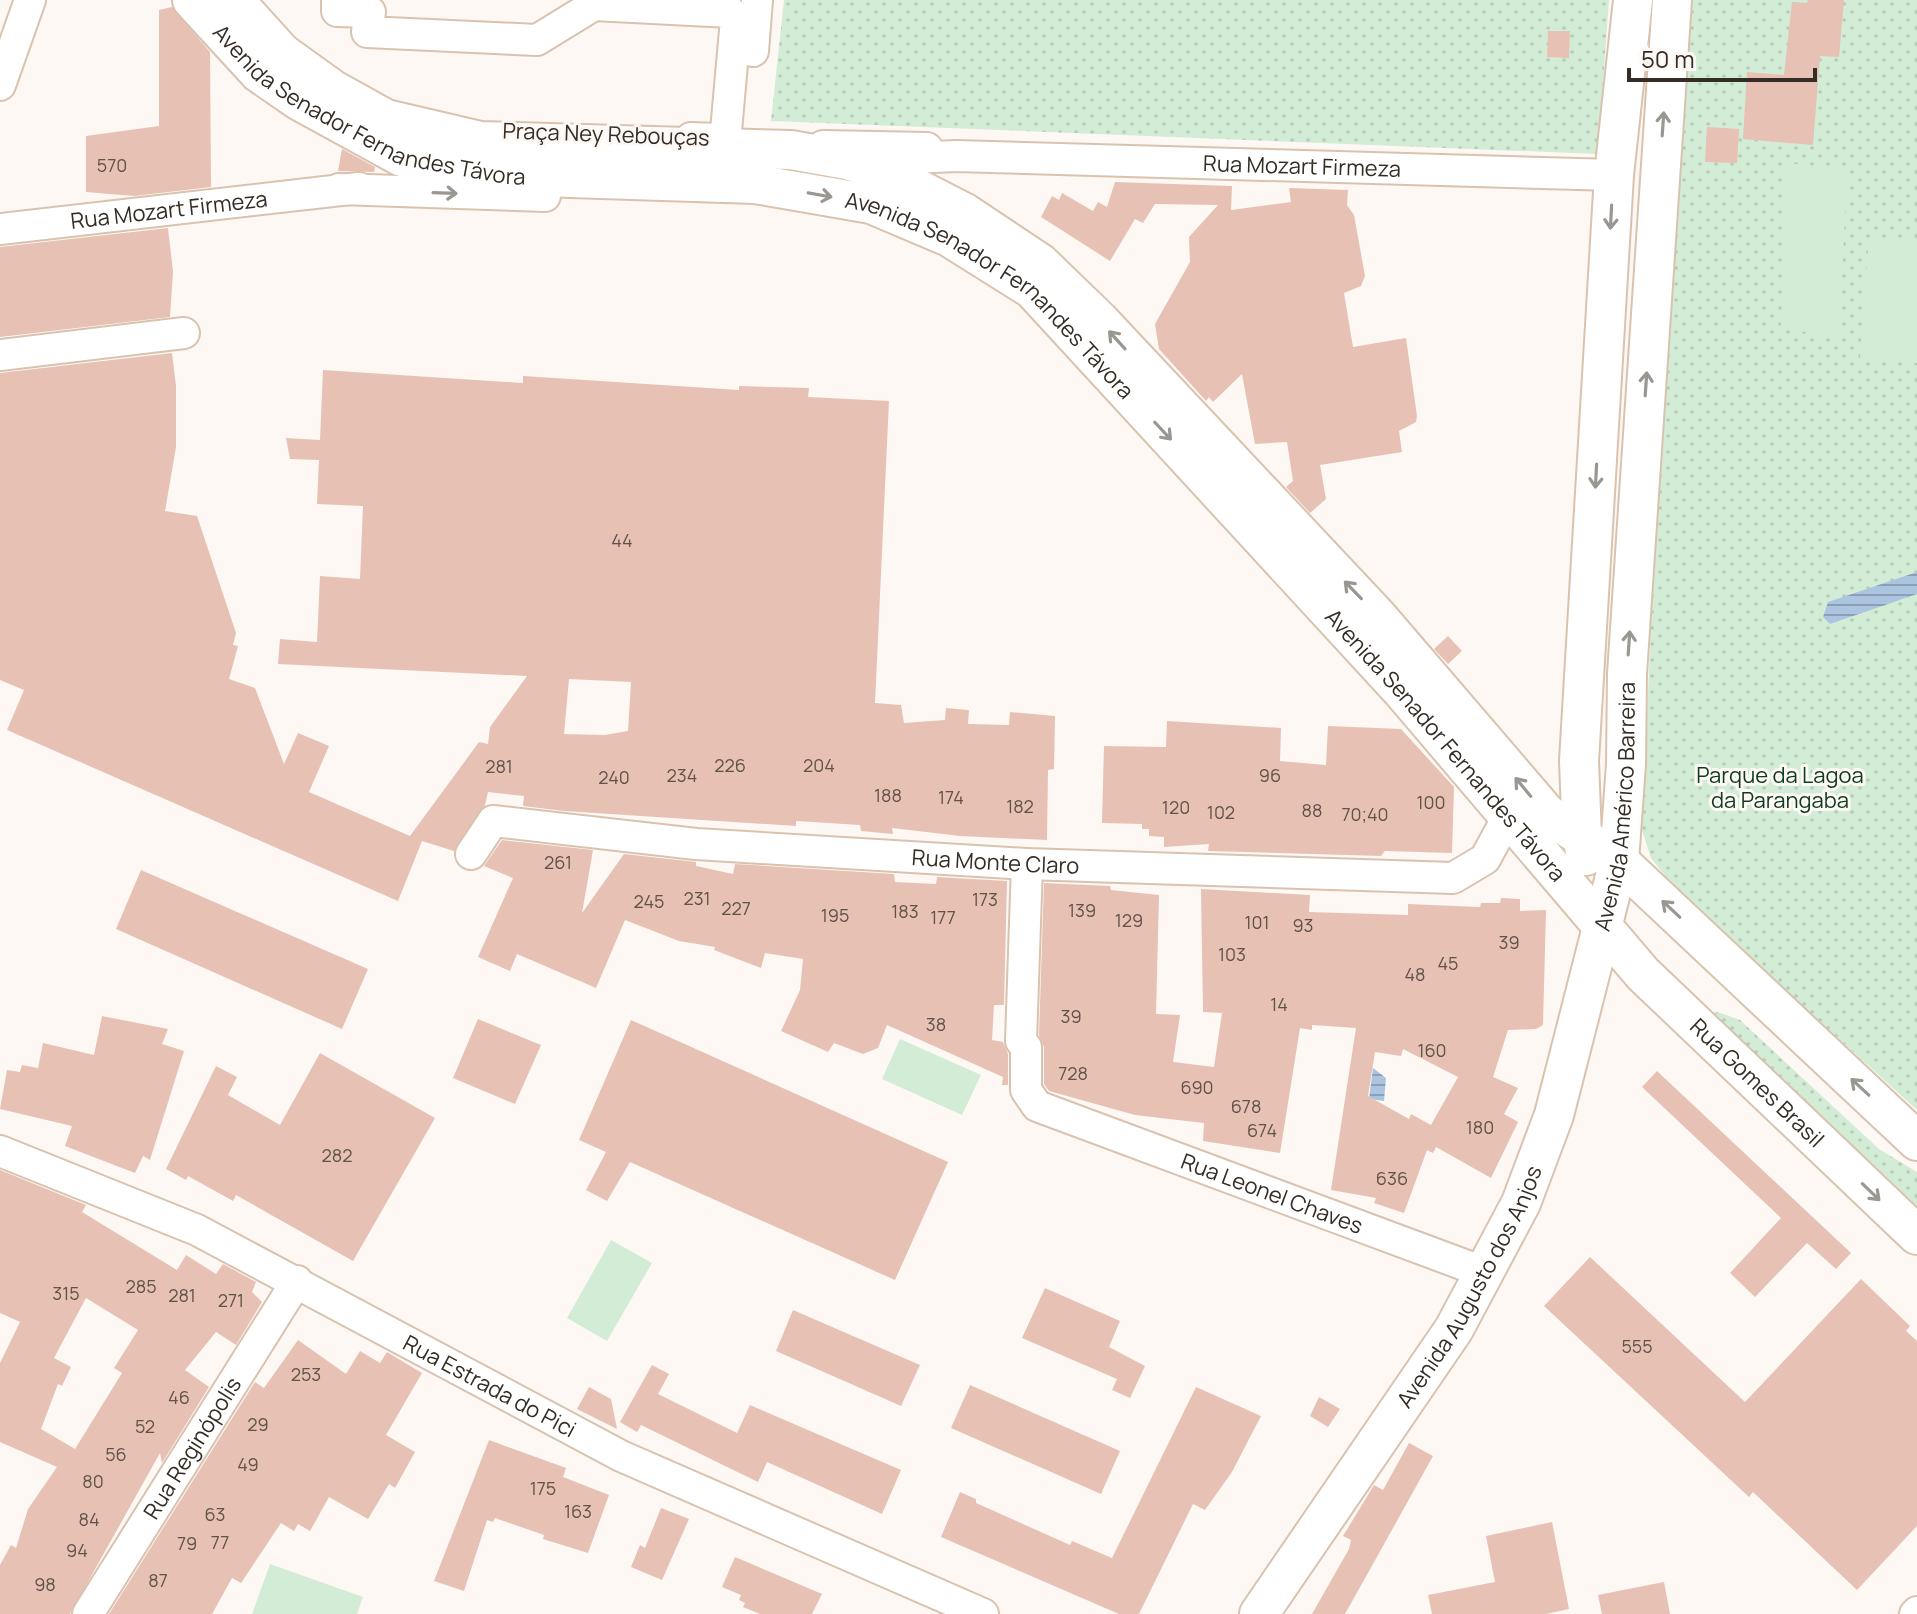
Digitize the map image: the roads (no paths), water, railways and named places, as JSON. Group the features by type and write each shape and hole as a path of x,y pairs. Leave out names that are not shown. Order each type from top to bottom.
{"main road":[{"name":"Avenida Senador Fernandes Távora","path":"192,0 259,73 298,100 402,157 508,176 744,166 791,150 883,171 965,213 1040,263 1099,320 1378,617 1547,814 1619,861"},
{"name":"Avenida Senador Fernandes Távora","path":"234,0 282,53 332,89 386,119 480,141 744,166 871,204 949,237 1032,289 1402,691 1602,925"},
{"name":"Avenida Américo Barreira","path":"1602,925 1582,837 1579,761 1614,175 1633,0"},
{"name":"Avenida Américo Barreira","path":"1602,925 1619,861 1626,764 1627,674 1672,0"},
{"path":"1619,861 1917,1141"},
{"name":"Rua Gomes Brasil","path":"1602,925 1643,974 1917,1235"},
{"name":"Avenida Augusto dos Anjos","path":"1259,1614 1454,1329 1521,1203 1554,1115 1602,925"}],"street":[{"name":"Praça Ney Rebouças","path":"253,0 299,49 343,81 433,121 496,130 719,139 726,131 736,19 730,12 594,5 537,40 367,32 370,12 337,11 337,0"},
{"path":"744,166 757,0"},
{"path":"0,85 18,15"},
{"name":"Rua Mozart Firmeza","path":"791,150 837,145 922,147 988,157"},
{"name":"Rua Mozart Firmeza","path":"0,229 372,187 388,181 402,157"},
{"name":"Rua Mozart Firmeza","path":"883,171 911,158 988,157 1614,175"},
{"name":"Rua Mozart Firmeza","path":"339,189 685,200 744,166"},
{"path":"0,355 184,333"},
{"name":"Rua Monte Claro","path":"471,854 493,821 696,844 1027,864 1453,878 1485,859 1509,815"},
{"name":"Rua Leonel Chaves","path":"1027,864 1021,1041 1026,1047 1026,1090 1037,1106 1486,1273"},
{"name":"Rua Estrada do Pici","path":"0,1151 197,1230 621,1456 983,1614"},
{"name":"Rua Reginópolis","path":"88,1614 297,1281"}],"water":[{"path":"1917,572 1917,594 1830,624 1823,617 1828,602"},
{"path":"1373,1068 1386,1078 1384,1101 1369,1099"}],"park label":[{"name":"Parque da Lagoa da Parangaba","path":"1780,788"}]}
